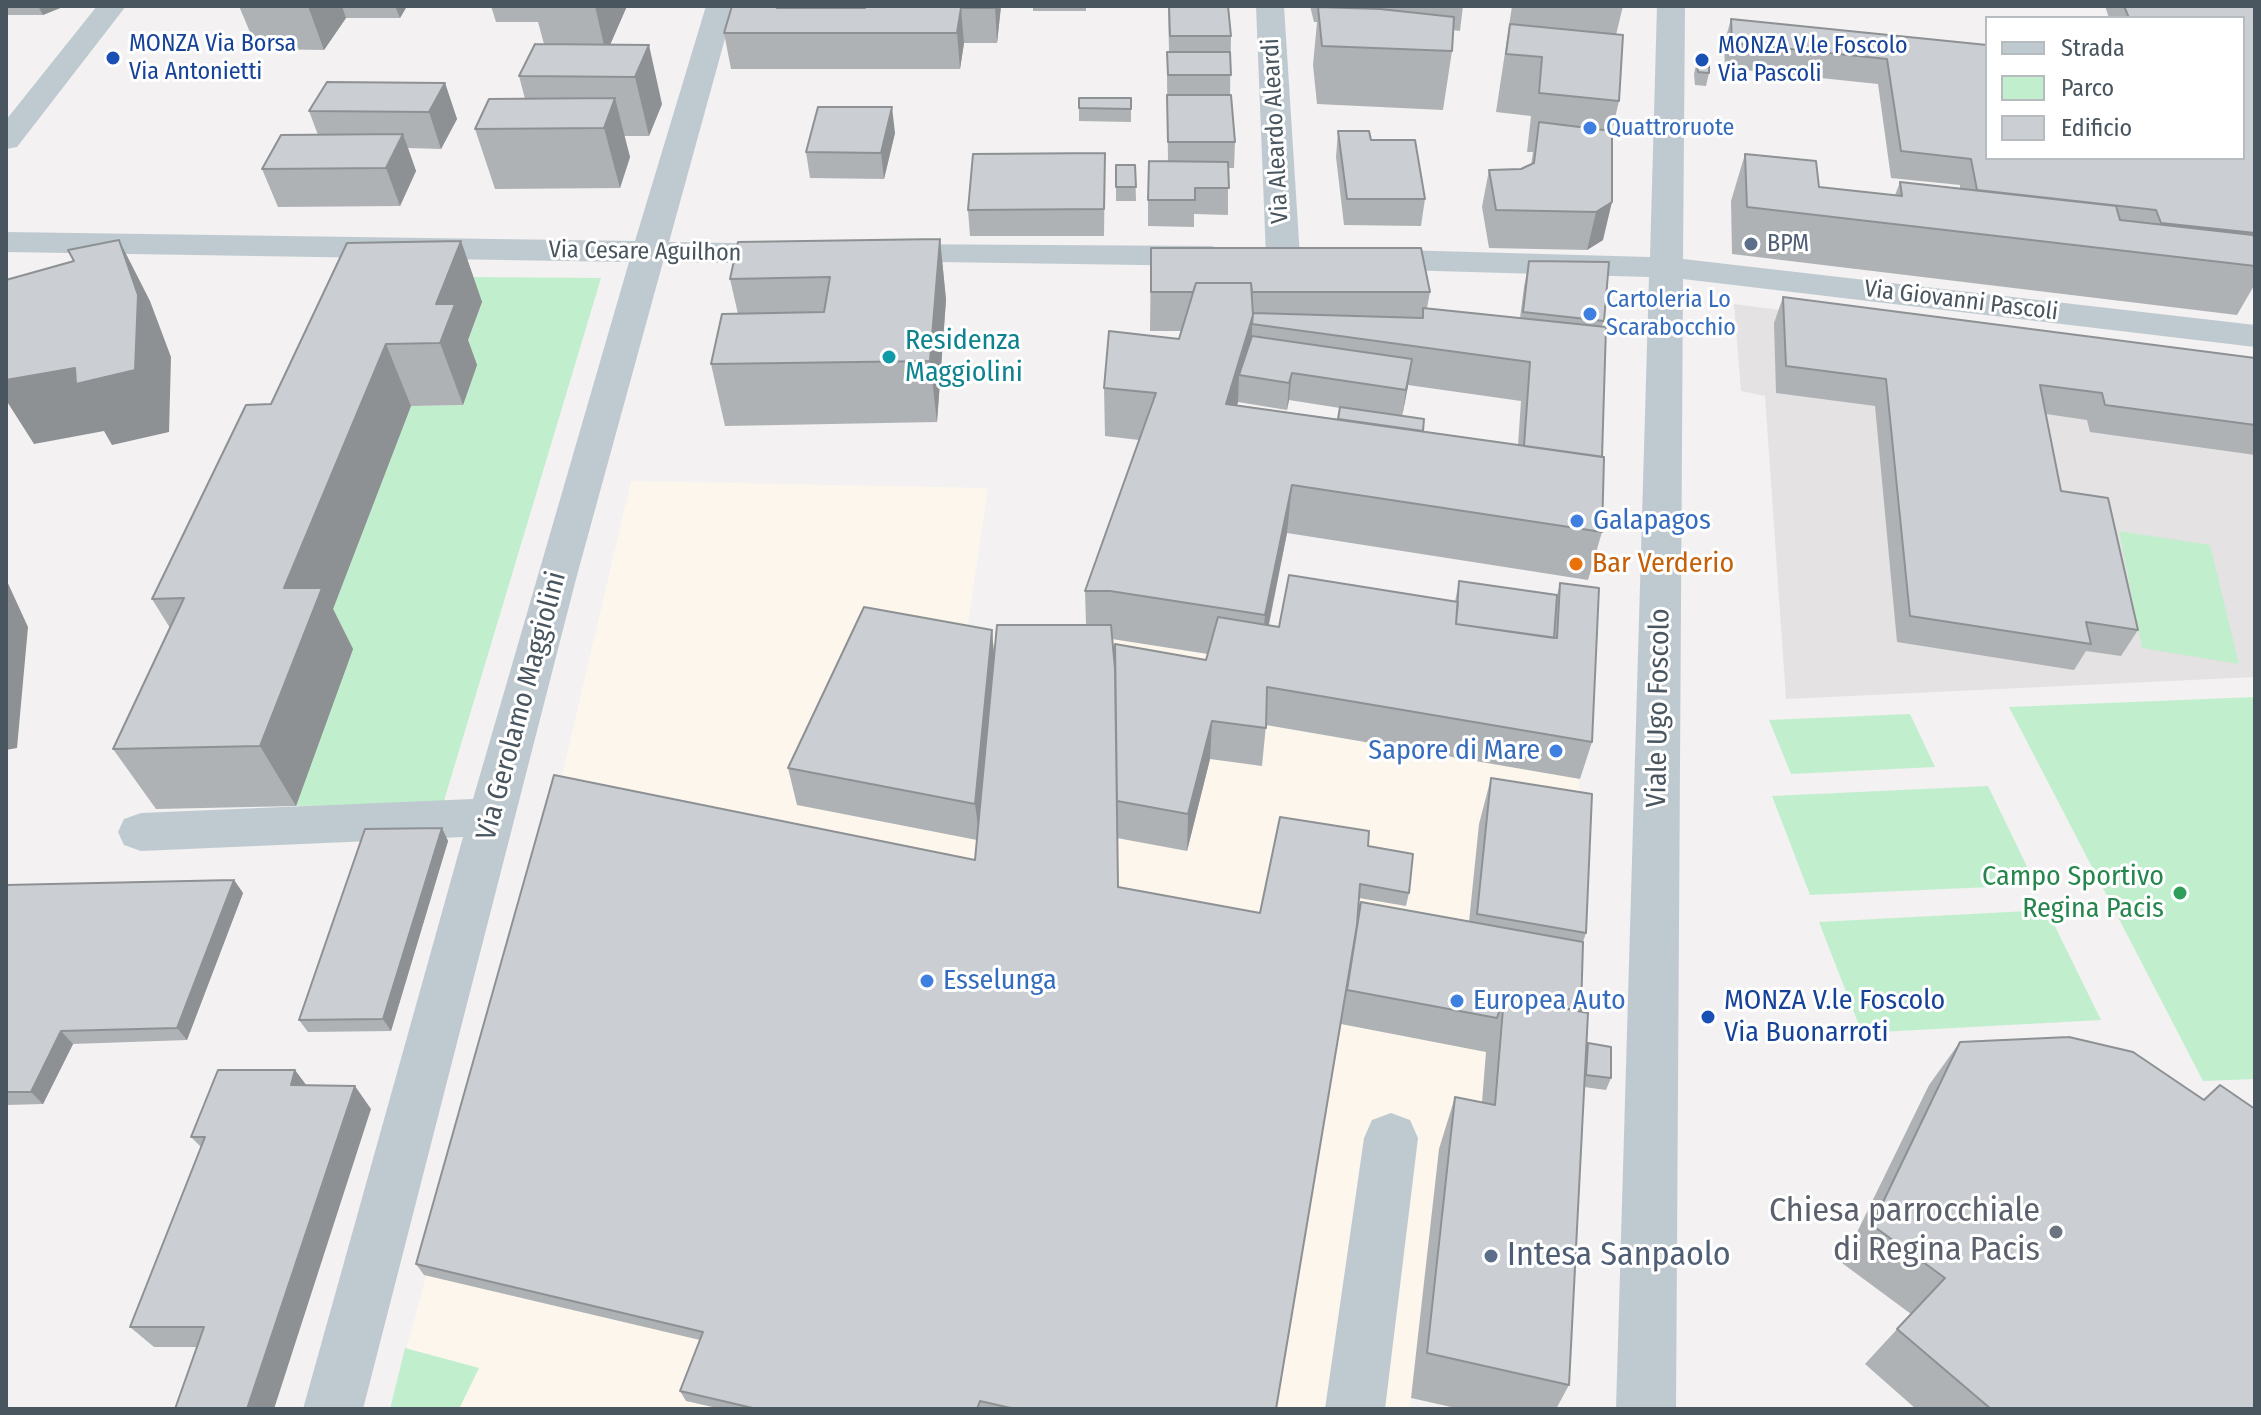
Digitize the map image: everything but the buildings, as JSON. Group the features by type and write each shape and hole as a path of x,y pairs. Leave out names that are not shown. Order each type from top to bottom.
{"street":[{"path":"6,140 112,6"},
{"name":"Via Gerolamo Maggiolini","path":"333,1409 492,817 720,6"},
{"name":"Via Aleardo Aleardi","path":"1270,6 1283,257"},
{"name":"Viale Ugo Foscolo","path":"1646,1409 1671,6"},
{"name":"Via Cesare Aguilhon","path":"6,242 649,253 1283,257 1668,268"},
{"name":"Via Giovanni Pascoli","path":"1668,268 2255,336"},
{"path":"141,832 492,817"},
{"path":"1355,1409 1391,1138"}],"shaded area":[{"path":"1734,304 2255,372 2255,677 1786,699 1765,396 1741,391"},
{"path":"631,481 988,488 966,638 1111,638 1275,665 1587,627 1570,978 1460,1409 1411,1398 1409,1409 390,1409 559,788"}],"green space":[{"path":"471,277 601,278 443,804 296,806 317,650 411,406 463,405 459,365 482,303"},
{"path":"2119,531 2210,545 2239,664 2142,648"},
{"name":"Campo Sportivo Regina Pacis","path":"2255,697 2255,1079 2203,1081 2009,707"},
{"path":"1910,714 1935,767 1791,774 1769,720"},
{"path":"1988,786 2036,885 1810,895 1772,796"},
{"path":"2047,910 2101,1020 1862,1033 1819,922"},
{"path":"405,1348 479,1368 459,1409 390,1409"}],"place":[{"name":"MONZA Via Borsa Via Antonietti","path":"113,58"},
{"name":"MONZA V.le Foscolo Via Pascoli","path":"1702,60"},
{"name":"Quattroruote","path":"1590,128"},
{"name":"BPM","path":"1751,244"},
{"name":"Cartoleria Lo Scarabocchio","path":"1590,314"},
{"name":"Residenza Maggiolini","path":"889,357"},
{"name":"Galapagos","path":"1577,521"},
{"name":"Bar Verderio","path":"1576,564"},
{"name":"Sapore di Mare","path":"1556,751"},
{"name":"Campo Sportivo Regina Pacis","path":"2180,893"},
{"name":"Esselunga","path":"927,981"},
{"name":"Europea Auto","path":"1457,1001"},
{"name":"MONZA V.le Foscolo Via Buonarroti","path":"1708,1017"},
{"name":"Chiesa parrocchiale di Regina Pacis","path":"2056,1232"},
{"name":"Intesa Sanpaolo","path":"1491,1256"}]}
